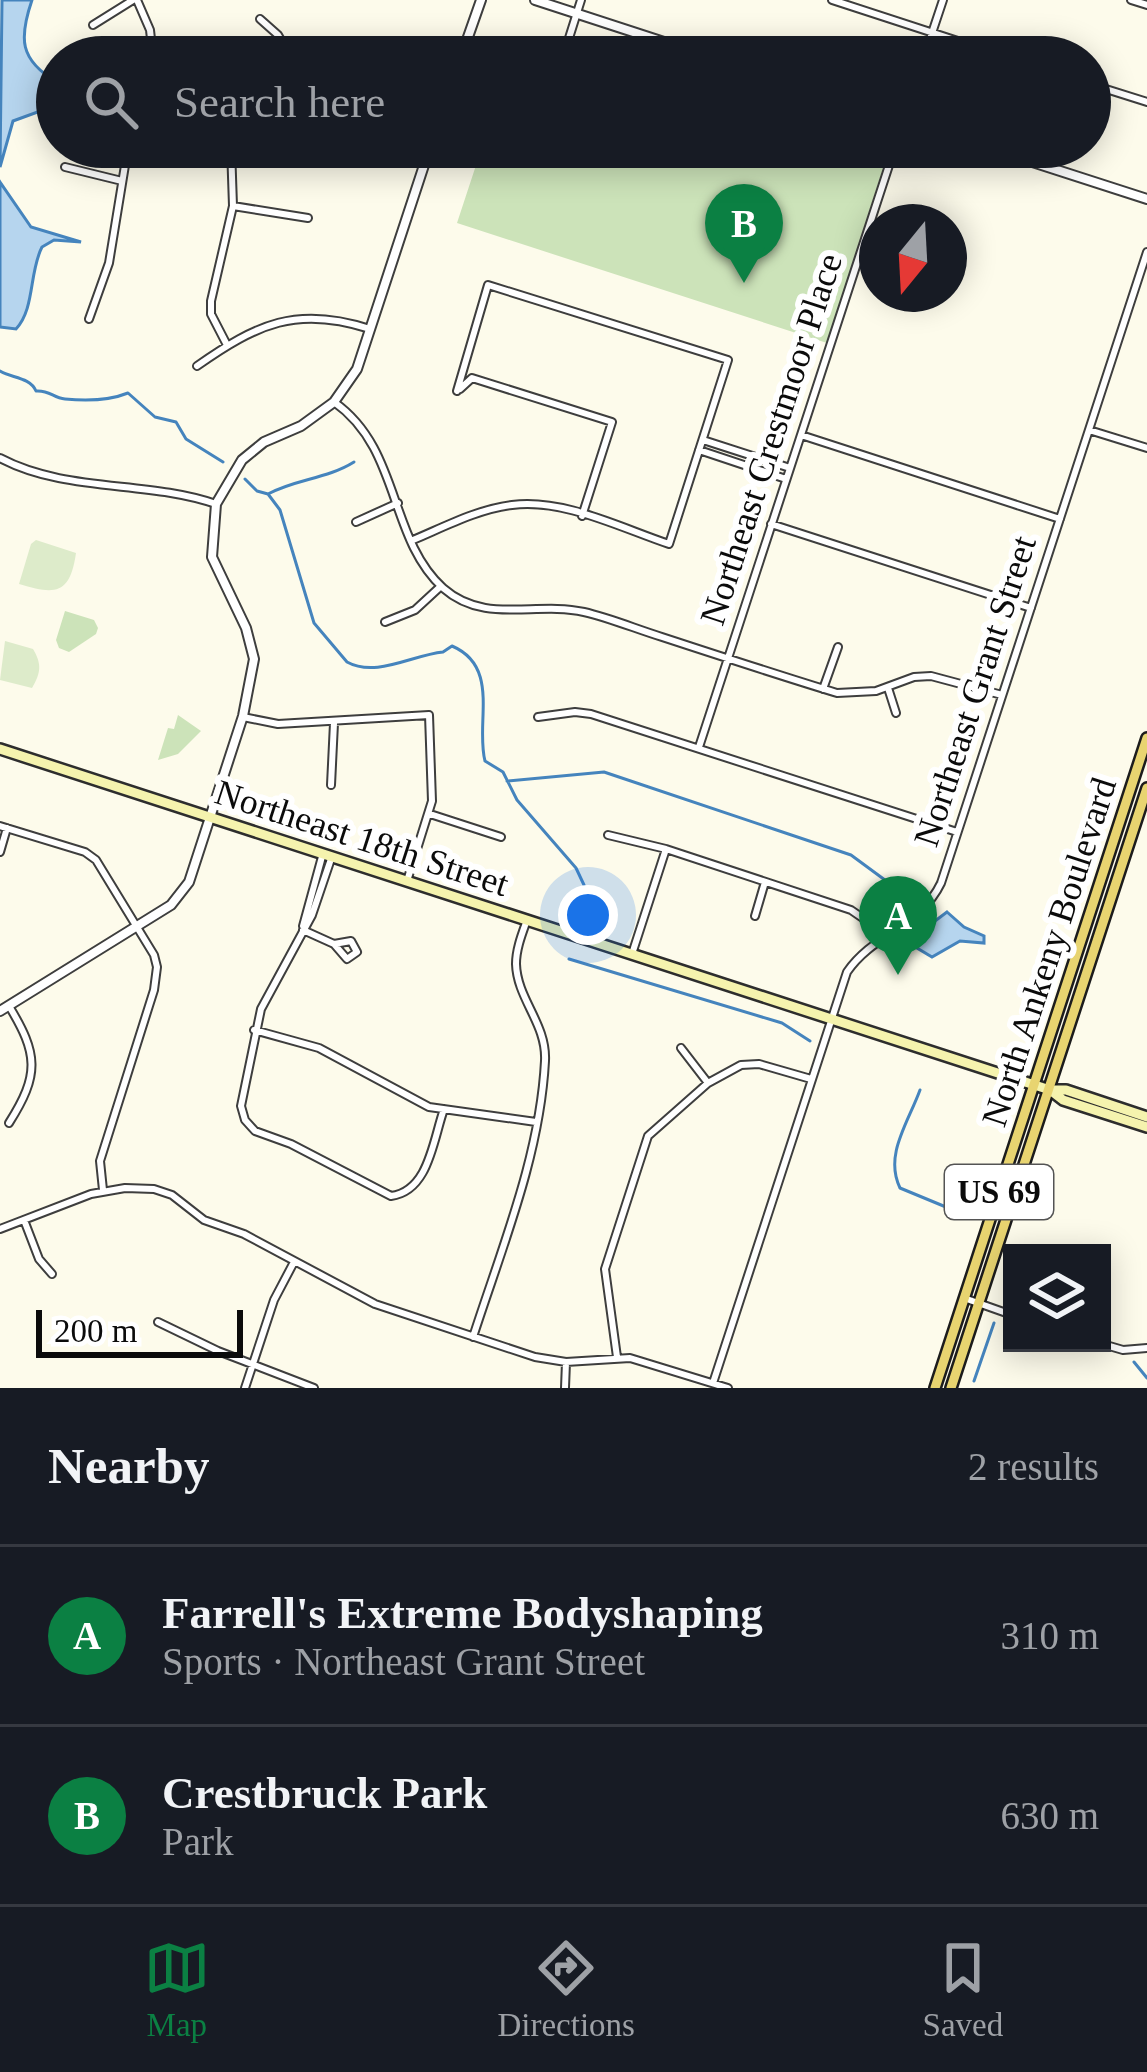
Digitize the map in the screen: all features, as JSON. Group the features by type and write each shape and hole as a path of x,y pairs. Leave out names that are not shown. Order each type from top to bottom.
{"main road":[{"name":"North Ankeny Boulevard","path":"935,1388 1147,738"},
{"name":"Northeast 18th Street","path":"0,748 1050,1090"},
{"name":"North Ankeny Boulevard","path":"951,1388 1147,788"},
{"path":"1050,1090 1066,1090 1147,1117"},
{"path":"1050,1090 1063,1100 1147,1127"}],"street":[{"path":"93,26 135,0 151,36"},
{"path":"468,36 481,0"},
{"path":"535,0 645,36"},
{"path":"569,36 581,0"},
{"path":"832,0 941,36"},
{"path":"931,36 943,0"},
{"path":"1131,0 1147,5"},
{"path":"260,19 279,36"},
{"path":"1111,91 1147,102"},
{"path":"68,168 122,181"},
{"path":"88,319 110,263 124,168"},
{"path":"227,345 211,314 211,301 233,206 232,168"},
{"path":"9,1123 32,1074 34,1055 29,1039 4,1008 181,897 243,716 254,659 246,628 212,557 216,504 242,460 334,402 358,369 423,168"},
{"name":"Northeast Crestmoor Place","path":"699,747 888,168"},
{"path":"1051,168 1147,199"},
{"path":"233,206 308,218"},
{"name":"Northeast Grant Street","path":"713,1383 848,972 880,938 913,920 932,900 1147,252"},
{"path":"413,540 508,505 552,506 669,544 728,360 488,285 457,391 472,378"},
{"path":"196,366 265,326 304,317 370,329"},
{"path":"461,371 612,422 582,516"},
{"path":"334,402 364,428 378,451 413,540 441,586 482,608 581,611 855,694 931,676 1002,695"},
{"path":"1090,430 1147,448"},
{"path":"801,435 1060,519"},
{"path":"703,440 790,468"},
{"path":"699,450 786,478"},
{"path":"0,458 51,477 191,496 216,504"},
{"path":"356,521 398,503"},
{"path":"772,524 1030,608"},
{"path":"385,622 415,610 441,586"},
{"path":"823,688 838,647"},
{"path":"888,688 896,713"},
{"path":"538,717 591,714 957,832"},
{"path":"243,716 278,724 429,715 433,789 407,881"},
{"path":"331,785 334,723"},
{"path":"429,814 501,837"},
{"path":"0,852 4,827 85,852 96,860 154,955 157,979 102,1152 104,1191"},
{"path":"608,835 666,849 850,910 880,938"},
{"path":"632,954 666,849"},
{"path":"327,855 313,915 254,1030 241,1106 249,1126 383,1195 406,1193 422,1175 443,1109"},
{"path":"755,916 765,882"},
{"path":"472,1336 530,1161 536,1122 544,1042 516,964 527,920"},
{"path":"303,930 334,944"},
{"path":"254,1030 319,1048 417,1102 536,1122"},
{"path":"681,1048 709,1083"},
{"path":"617,1357 604,1269 648,1136 709,1083 736,1067 753,1063 812,1079"},
{"path":"0,1229 104,1191 141,1187 163,1191 204,1220 244,1234 359,1298 521,1353 566,1362 617,1357 643,1360 728,1388"},
{"path":"24,1220 39,1258 52,1274"},
{"path":"244,1388 274,1300 294,1262"},
{"path":"964,1298 1003,1312"},
{"path":"158,1322 196,1342 314,1388"},
{"path":"1111,1347 1147,1348"},
{"path":"566,1362 566,1388"}],"green space":[{"path":"475,168 883,168 872,204 859,204 859,243 827,343 457,223"},
{"path":"36,540 76,553 70,577 59,588 42,590 19,584"},
{"path":"65,611 94,620 98,628 69,652 59,648 56,640"},
{"path":"5,641 33,649 39,668 32,688 0,680"},
{"path":"178,715 201,731 178,754 158,760 168,728 174,729"}],"water":[{"path":"2,0 32,0 24,37 36,66 36,113 13,121 0,167"},
{"path":"0,182 31,227 81,242 54,240 42,247 26,311 16,329 0,327"},
{"path":"947,912 984,936 984,943 960,941 932,957 907,942"}],"waterway":[{"path":"0,371 25,380 36,391 61,398 97,400 128,393 155,417 176,422 186,439 223,462"},
{"path":"268,494 354,462"},
{"path":"245,479 268,494 280,510 314,623 347,662 382,667 452,646 467,655 481,682 485,761 503,772 517,800 576,868 584,885 585,914"},
{"path":"507,781 604,772 851,855 908,897"},
{"path":"569,959 782,1023 810,1041"},
{"path":"920,1090 896,1151 896,1176 900,1188 958,1212"},
{"path":"974,1381 994,1323"},
{"path":"1134,1362 1147,1378"}],"place":[{"name":"Crestbruck Park","path":"744,283"},
{"name":"Farrell's Extreme Bodyshaping","path":"898,975"}]}
